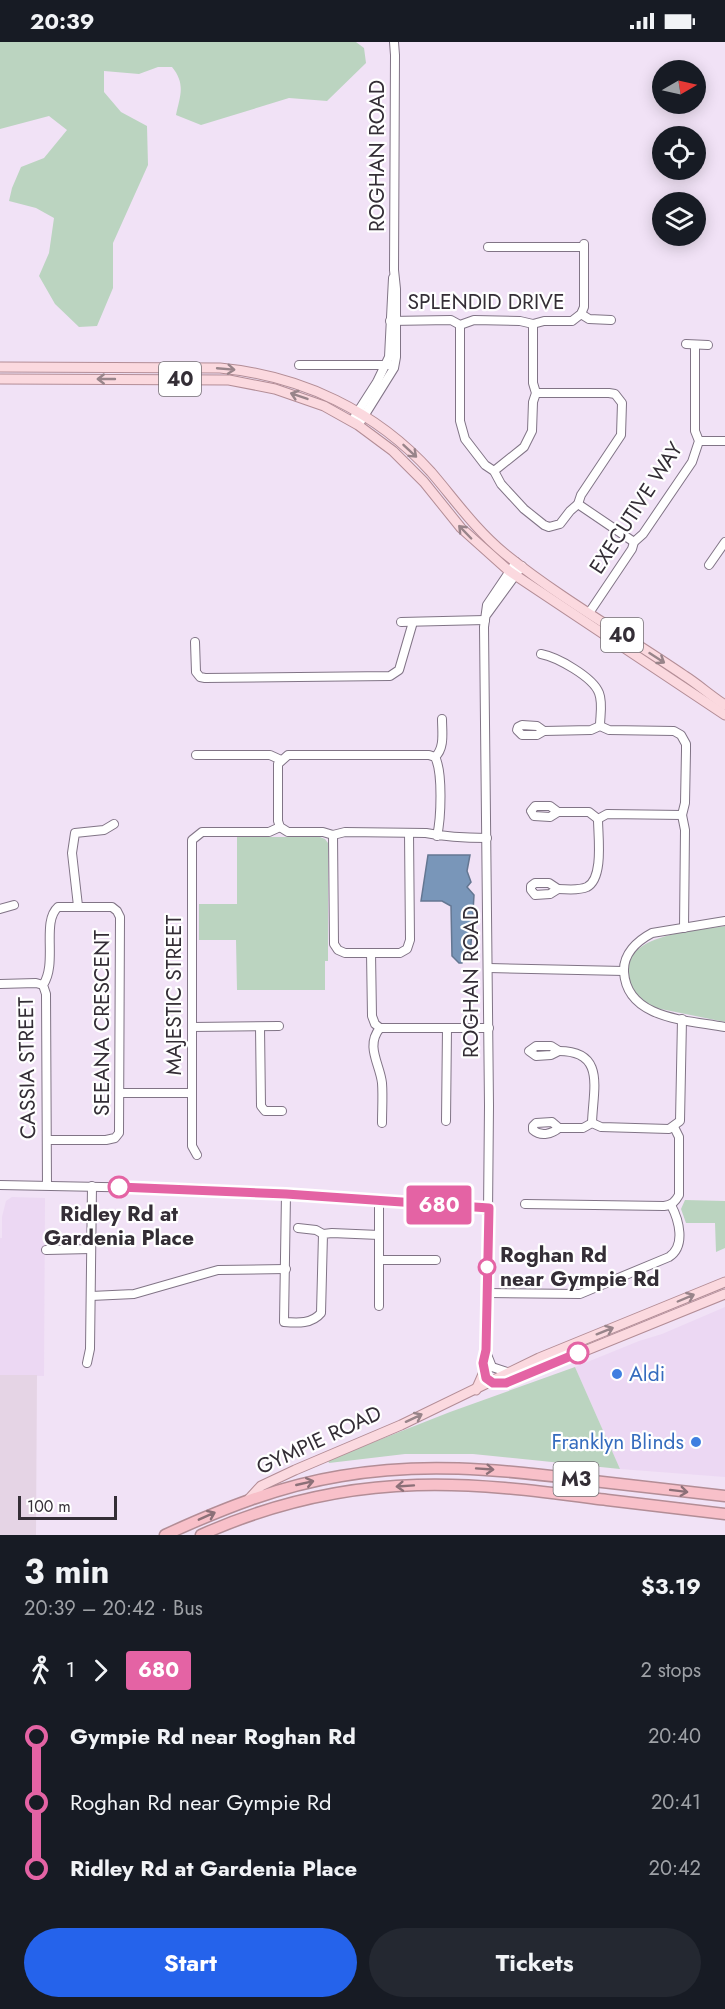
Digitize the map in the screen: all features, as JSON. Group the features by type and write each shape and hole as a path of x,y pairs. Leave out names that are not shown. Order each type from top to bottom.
{"highway":[{"name":"M3","path":"249,1499 340,1476 383,1470 438,1467 484,1468 725,1496"},
{"name":"M3","path":"201,1535 255,1514 297,1502 342,1492 387,1487 441,1485 510,1488 725,1514"},
{"name":"GYMPIE ROAD","path":"165,1535 249,1499"}],"main road":[{"name":"40","path":"0,367 190,367 235,370 265,375 328,396 362,413 390,433 420,461 478,528 519,564 725,705"},
{"name":"40","path":"0,379 229,380 292,394 324,406 355,423 404,460 461,528 512,573 725,715"},
{"name":"GYMPIE ROAD","path":"249,1499 261,1486 476,1390 539,1358 725,1282"},
{"name":"GYMPIE ROAD","path":"491,1382 506,1383 725,1294"},
{"path":"476,1390 476,1384 484,1372"}],"street":[{"name":"ROGHAN ROAD","path":"355,423 390,365 394,270 394,42"},
{"name":"SPLENDID DRIVE","path":"393,320 451,320 460,325 474,320 520,321 533,324 544,321 572,321 581,314 584,307 584,246 488,247"},
{"path":"581,314 589,319 611,320"},
{"path":"494,471 528,442 532,431 533,402 536,393 533,383 533,324"},
{"path":"460,325 462,435 524,509 549,527 560,524 578,504 581,495 621,435 622,403 620,398 609,393 536,393"},
{"path":"686,344 708,345"},
{"name":"EXECUTIVE WAY","path":"589,613 632,549 634,542 643,534 692,462 699,441 695,430 695,345"},
{"path":"298,365 390,365"},
{"path":"699,441 725,441"},
{"path":"578,504 634,542"},
{"path":"709,566 725,543"},
{"name":"ROGHAN ROAD","path":"484,1372 489,1208 486,617 487,604 519,564"},
{"path":"401,622 486,617"},
{"path":"195,642 196,672 200,677 205,678 390,676 399,670 413,622"},
{"path":"541,654 552,656 594,684 601,700 600,726"},
{"path":"435,757 440,753 442,747 442,719"},
{"path":"544,730 591,730 600,726 609,730 674,731 681,735 686,751 686,803 682,815 685,830 684,928"},
{"path":"196,755 270,755 281,760"},
{"path":"437,836 439,767 435,757 429,755 288,755 281,760 278,767 278,821 280,827 288,832 324,832 333,835 345,832 410,833 437,836 487,838"},
{"path":"558,812 589,812 598,819"},
{"path":"598,819 607,814 682,815"},
{"path":"558,889 579,890 594,882 598,872 598,819"},
{"path":"78,906 72,853 75,833 104,830 114,824"},
{"name":"MAJESTIC STREET","path":"198,1155 192,1146 192,840 202,832 269,832 280,827"},
{"path":"333,835 334,944 338,950 345,953 400,953 410,944 410,833"},
{"path":"0,909 14,905"},
{"name":"SEEANA CRESCENT","path":"47,1140 106,1140 114,1138 119,1133 120,1125 120,917 112,906 58,907 51,916"},
{"name":"CASSIA STREET","path":"47,1185 46,994 43,985 50,966 51,916"},
{"path":"725,921 652,933 641,939 624,963 628,991 640,1005 652,1012 725,1027"},
{"path":"370,953 372,1016 375,1024 380,1028 489,1028"},
{"path":"489,968 624,971"},
{"path":"0,984 36,983 43,985"},
{"path":"592,1123 601,1127 669,1129 680,1121 682,1019"},
{"path":"192,1027 279,1026"},
{"path":"260,1027 261,1106 265,1111 282,1111"},
{"path":"380,1028 374,1040 374,1053 382,1080 382,1123"},
{"path":"446,1121 447,1028"},
{"path":"559,1050 580,1053 590,1063 593,1072 592,1123"},
{"path":"120,1093 192,1093"},
{"path":"559,1128 583,1128 592,1123"},
{"path":"525,1204 671,1205 679,1195 679,1137 674,1126"},
{"path":"0,1185 203,1189 489,1208"},
{"path":"87,1363 90,1349 92,1186"},
{"path":"286,1194 284,1322 308,1322 321,1313 323,1234"},
{"path":"379,1201 379,1306"},
{"path":"487,1293 580,1294 669,1257 677,1250 679,1238 678,1221 671,1205"},
{"path":"298,1228 310,1228 323,1234 379,1235"},
{"path":"46,1250 91,1249"},
{"path":"379,1260 436,1260"},
{"path":"91,1296 134,1294 218,1270 286,1269"},
{"path":"486,1350 492,1367 510,1373"},
{"path":"484,1372 491,1382"}],"shaded area":[{"path":"12,1197 45,1198 44,1376 0,1375 0,1238 2,1238 2,1217 6,1201"},
{"path":"725,1307 725,1477 620,1469 575,1367"},
{"path":"0,1375 37,1375 36,1535 0,1535"}],"green space":[{"path":"0,42 356,42 364,48 366,63 327,101 289,98 201,125 176,115 180,85 172,67 158,67 139,74 104,71 104,92 121,112 147,126 148,165 113,243 113,288 97,326 79,327 55,304 39,276 49,253 54,218 36,208 9,201 21,167 44,158 67,130 49,116 0,129"},
{"path":"237,837 320,837 328,843 328,961 325,961 325,990 237,990 236,940 199,940 199,904 237,904"},
{"path":"725,926 725,1022 651,1007 636,994 628,974 630,960 638,950 665,936"},
{"path":"685,1200 725,1201 725,1248 716,1252 715,1223 686,1223 681,1209"},
{"path":"575,1367 620,1469 473,1454 405,1454 329,1463 328,1460 450,1412"}],"water":[{"path":"428,855 470,855 467,871 471,882 467,887 474,895 470,961 464,958 462,963 459,963 452,956 451,906 442,901 421,901"}],"bus line":[{"name":"680","path":"119,1187 203,1189 489,1208 486,1350 483,1359 486,1378 493,1383 506,1383 578,1353"}],"place":[{"name":"Ridley Rd at Gardenia Place","path":"119,1187"},
{"name":"Roghan Rd near Gympie Rd","path":"487,1267"},
{"name":"Aldi","path":"617,1374"},
{"name":"Franklyn Blinds","path":"696,1442"}]}
